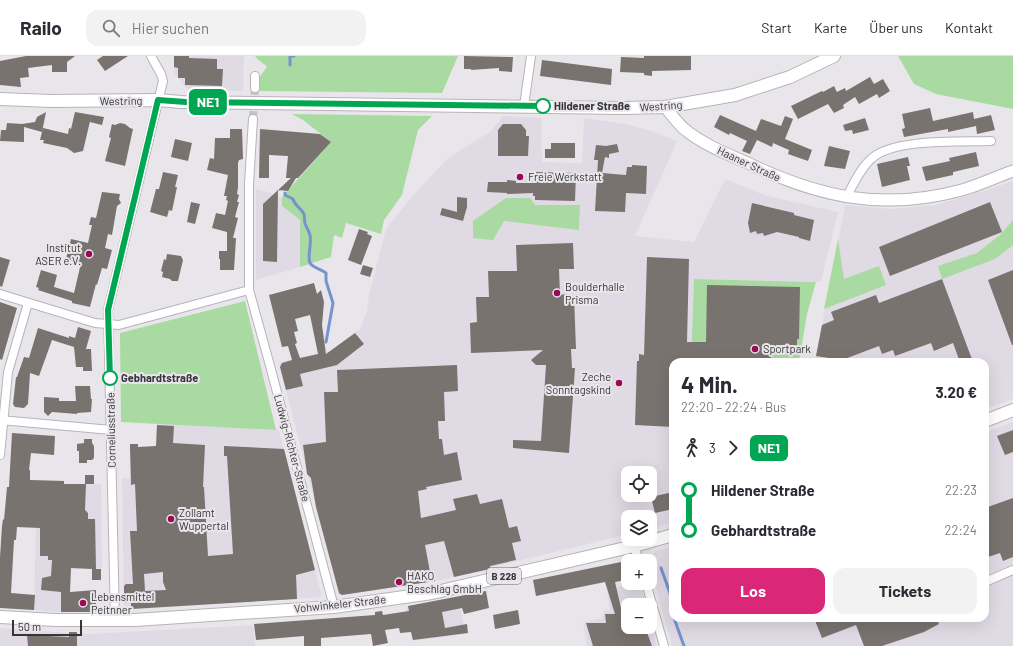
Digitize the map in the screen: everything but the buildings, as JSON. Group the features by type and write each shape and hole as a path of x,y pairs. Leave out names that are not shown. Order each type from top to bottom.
{"main road":[{"name":"Westring","path":"0,99 51,101 158,100 186,102 624,108 665,107 735,95 790,77 834,56"},
{"name":"Haaner Straße","path":"665,107 683,128 708,144 779,178 806,188 846,198 883,200 918,198 963,189 1013,171"},
{"path":"989,419 1013,410"},
{"name":"Vohwinkeler Straße","path":"657,540 669,536"},
{"name":"Vohwinkeler Straße","path":"0,617 56,620 115,620 176,618 334,607 432,593 634,546"}],"street":[{"path":"524,106 531,56"},
{"name":"Corneliusstraße","path":"115,620 108,310 163,81 154,57"},
{"path":"255,76 255,88"},
{"name":"Ludwig-Richter-Straße","path":"253,119 249,184 249,290 334,607"},
{"path":"846,198 866,164 871,158 884,151 923,142 991,141"},
{"path":"0,294 95,323 119,325 249,290"},
{"path":"0,454 1,421 8,372 28,303"},
{"path":"1,421 111,430"},
{"path":"634,546 637,554"},
{"path":"989,580 1013,570"},
{"path":"648,590 664,646"}],"shaded area":[{"path":"174,56 244,56 243,91 188,90 174,73"},
{"path":"503,116 541,118 542,162 582,163 584,118 625,124 652,131 677,141 635,236 694,242 725,179 764,195 838,212 821,282 694,279 691,358 669,358 669,524 657,526 657,510 621,510 621,536 436,581 339,595 279,363 330,351 360,329 367,311 369,295 386,229 408,201 446,160 491,131","holes":["535,205 580,205 579,229 504,221"]},
{"path":"1013,181 1013,399 989,408 989,358 816,358 845,205 891,209 935,205"},
{"path":"256,189 273,193 273,197 282,197 282,206 300,220 300,267 256,280"},
{"path":"1013,422 1013,646 672,646 656,590 657,554 653,554 654,552 669,547 669,622 989,622 989,431"},
{"path":"157,424 279,430 322,597 124,610 122,478 154,481"},
{"path":"37,480 64,481 64,484 101,484 102,568 62,569 61,612 34,610"},
{"path":"621,586 621,590 642,590 644,598 621,598 621,634 654,634 657,646 587,646 583,622 602,618 603,611 610,610 607,591"},
{"path":"458,598 466,634 412,641 406,607"},
{"path":"253,625 255,646 0,646 0,628 88,634"}],"green space":[{"path":"255,56 458,56 442,93 259,91 259,78 267,67"},
{"path":"898,56 1013,56 1013,109 936,94 914,84"},
{"path":"292,114 432,116 418,130 402,195 384,220 381,234 346,223 342,238 334,235 331,257 300,267 300,220 282,206 282,197 331,142 303,120"},
{"path":"506,198 530,198 535,205 580,205 579,230 504,221 493,240 473,238 473,221"},
{"path":"1013,220 1013,245 995,259 942,279 938,266 977,253 1001,234"},
{"path":"838,239 844,279 879,266 886,285 824,309"},
{"path":"694,279 816,282 807,314 800,358 691,358"},
{"path":"245,301 276,430 121,422 120,333"}],"waterway":[{"path":"290,65 290,56 294,56"},
{"path":"285,193 285,195 293,199 304,214 305,223 310,234 310,263 326,273 326,281 333,303 326,342"},
{"path":"661,568 669,590"},
{"path":"675,622 684,646"}],"tunnel":[{"path":"253,119 255,88"}],"bus line":[{"name":"NE1","path":"110,378 108,310 158,100 186,102 435,106 543,106"}],"place":[{"name":"Hildener Straße","path":"543,106"},
{"name":"Freie Werkstatt","path":"520,177"},
{"name":"Institut ASER e.V.","path":"89,254"},
{"name":"Boulderhalle Prisma","path":"557,293"},
{"name":"Sportpark","path":"755,349"},
{"name":"Gebhardtstraße","path":"110,378"},
{"name":"Zeche Sonntagskind","path":"619,383"},
{"name":"Zollamt Wuppertal","path":"171,519"},
{"name":"HAKO Beschlag GmbH","path":"399,582"},
{"name":"Lebensmittel Peitnner","path":"83,603"}]}
